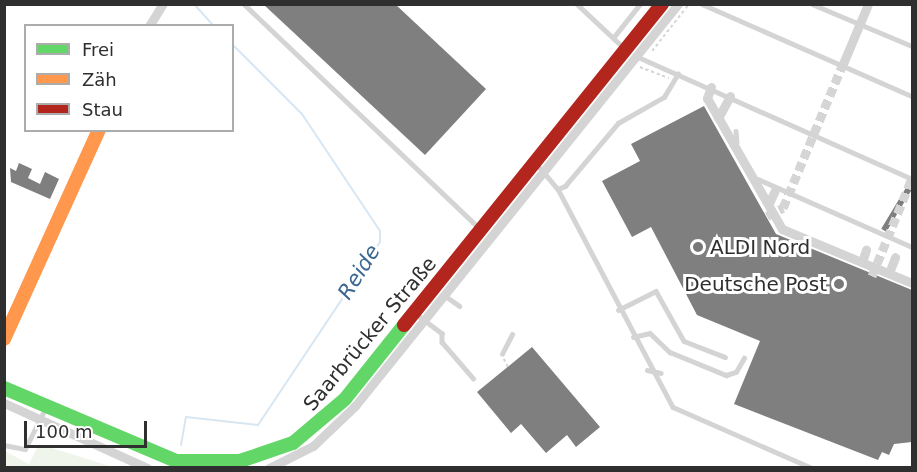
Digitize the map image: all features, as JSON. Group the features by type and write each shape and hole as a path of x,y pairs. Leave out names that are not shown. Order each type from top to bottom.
{"street":[{"path":"149,24 163,4"},
{"name":"Saarbrücker Straße","path":"631,53 662,4"},
{"name":"Saarbrücker Straße","path":"4,403 43,413 169,459 216,464 255,457 293,443 327,419 419,317 444,295 631,53 678,4"},
{"path":"842,66 868,4"},
{"path":"711,87 707,98 729,142 742,158 788,231 909,282 911,270"},
{"path":"718,118 730,96"},
{"path":"4,339 98,132"},
{"name":"Saarbrücker Straße","path":"269,468 335,427 482,230 541,167"},
{"path":"769,203 775,190"},
{"path":"788,231 793,220"},
{"path":"807,239 811,228"},
{"path":"825,246 830,236"},
{"path":"843,254 847,244"},
{"path":"862,262 866,250"},
{"path":"889,273 895,257"},
{"name":"Saarbrücker Straße","path":"4,388 43,413 147,468"}],"lane":[{"path":"244,4 482,230"},
{"path":"577,4 631,53 730,96 762,116 912,179"},
{"path":"613,38 640,4"},
{"path":"702,4 912,96"},
{"path":"812,4 912,46"},
{"path":"558,189 571,181 618,123 664,97 678,74"},
{"path":"736,131 742,158"},
{"path":"541,167 558,189 648,370 679,411 812,468"},
{"path":"754,180 912,247"},
{"path":"618,310 656,291 684,341 725,357"},
{"path":"444,295 460,306"},
{"path":"419,317 442,333"},
{"path":"442,333 448,328"},
{"path":"442,333 442,342 473,378"},
{"path":"633,337 650,333 670,352 726,375 736,372 744,358"},
{"path":"502,354 512,334"},
{"path":"648,370 661,373"},
{"path":"4,445 25,449 43,413"}],"path":[{"path":"676,22 688,4"},
{"path":"502,354 508,367"}],"shaded area":[{"path":"39,444 113,467 5,467 5,451 29,464"}],"building":[{"path":"263,4 395,4 486,89 425,155"},
{"path":"704,106 776,234 912,290 912,442 894,444 889,455 882,452 878,460 734,404 760,341 697,315 651,227 632,237 602,181 640,161 631,144"},
{"path":"19,163 32,169 28,178 40,184 45,172 59,179 50,199 11,182 10,168 16,171"},
{"path":"907,186 912,189 886,232 881,229"},
{"path":"532,347 600,427 576,447 567,435 546,453 521,424 511,433 477,392"}],"waterway":[{"name":"Reide","path":"194,4 212,24"},
{"name":"Reide","path":"181,445 186,417 258,425 380,242 380,231 302,114 234,46"}],"tunnel":[{"path":"767,216 783,208 842,66"},
{"path":"872,276 912,178"}],"traffic: fast":[{"path":"4,388 176,461 240,461 293,443 345,399 404,325"}],"traffic: slow":[{"path":"4,339 98,132"}],"traffic: jam":[{"path":"404,325 662,4"}],"place":[{"name":"ALDI Nord","path":"698,247"},
{"name":"Deutsche Post","path":"839,284"}]}
